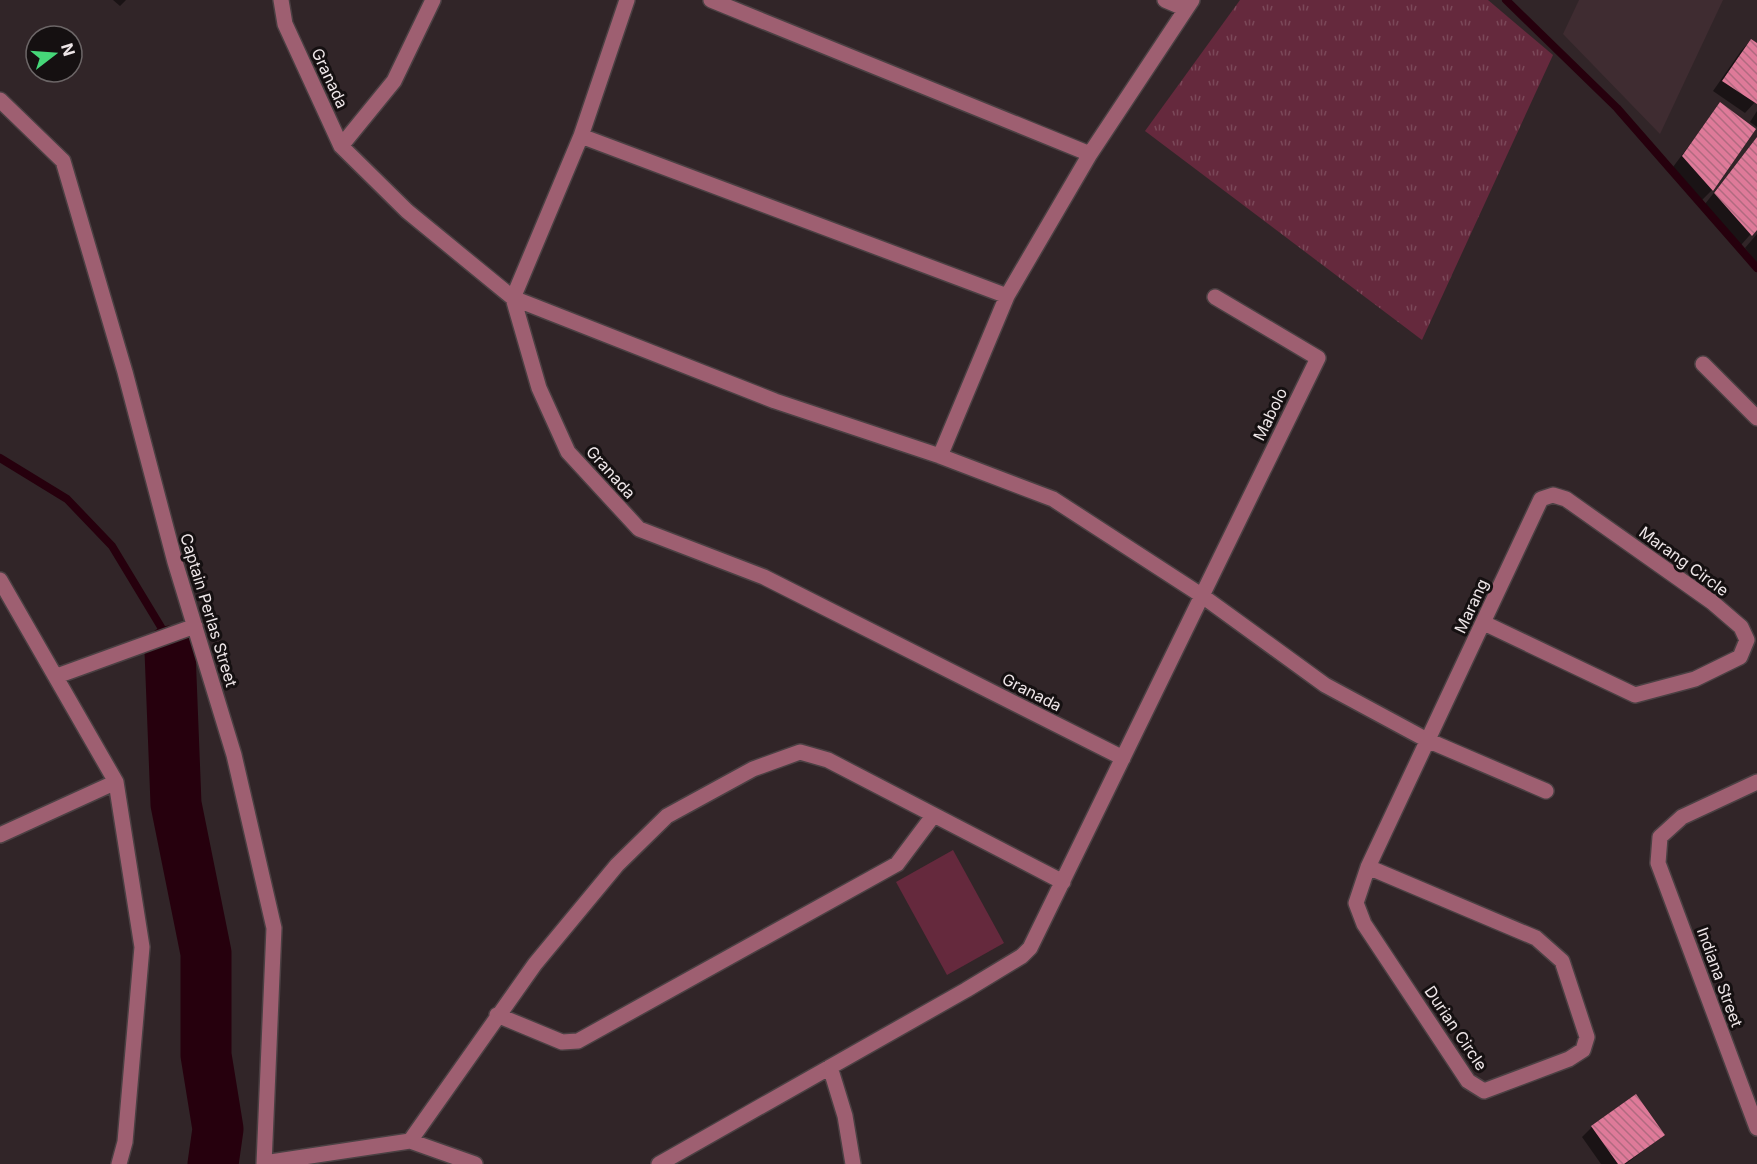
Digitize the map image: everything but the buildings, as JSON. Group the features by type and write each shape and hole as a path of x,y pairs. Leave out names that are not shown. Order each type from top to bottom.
{"street":[{"name":"Granada","path":"281,0 285,24 341,146 407,211 513,298 539,388 568,452 639,529 764,577 1123,758"},
{"path":"341,146 394,81 433,0"},
{"path":"627,0 581,135 513,298 775,401 940,456 1053,499 1201,595 1325,685 1427,740 1546,791"},
{"path":"711,0 1090,154"},
{"path":"940,456 1007,296 1090,154 1189,4 1165,0"},
{"name":"Captain Perlas Street","path":"0,100 63,161 234,755 274,928 264,1163"},
{"path":"581,135 1007,296"},
{"name":"Mabolo","path":"1201,595 1318,358 1215,297"},
{"path":"1703,364 1757,418"},
{"name":"Marang Circle","path":"1484,623 1635,695 1695,679 1740,657 1747,640 1741,627 1712,602 1566,499 1553,495"},
{"name":"Marang","path":"1427,740 1541,499 1553,495"},
{"path":"0,580 116,782 142,947 125,1142 118,1164"},
{"path":"659,1164 1022,956 1030,948 1201,595"},
{"path":"57,676 195,626"},
{"name":"Durian Circle","path":"1368,867 1536,938 1562,960 1587,1037 1583,1050 1569,1059 1484,1091 1467,1081 1364,924 1356,903 1368,867 1427,740"},
{"path":"411,1141 497,1015 535,964 617,865 667,816 753,769 800,752 828,760 1063,882"},
{"path":"0,835 116,782"},
{"name":"Indiana Street","path":"1757,782 1683,817 1660,837 1658,864 1757,1128"},
{"path":"497,1015 562,1042 578,1041 897,864 933,816"},
{"path":"830,1067 845,1116 853,1164"},
{"path":"264,1163 411,1141 475,1164"}],"shaded area":[{"path":"1579,0 1723,0 1660,134 1563,34"}],"green space":[{"path":"1240,0 1488,0 1553,55 1422,340 1145,131"},
{"path":"953,850 1004,943 947,975 896,882"}],"waterway":[{"path":"1506,0 1617,108 1757,268"},
{"path":"0,458 67,499 112,546 161,627"},
{"path":"170,651 176,804 206,953 206,1055 218,1129 213,1164"}]}
